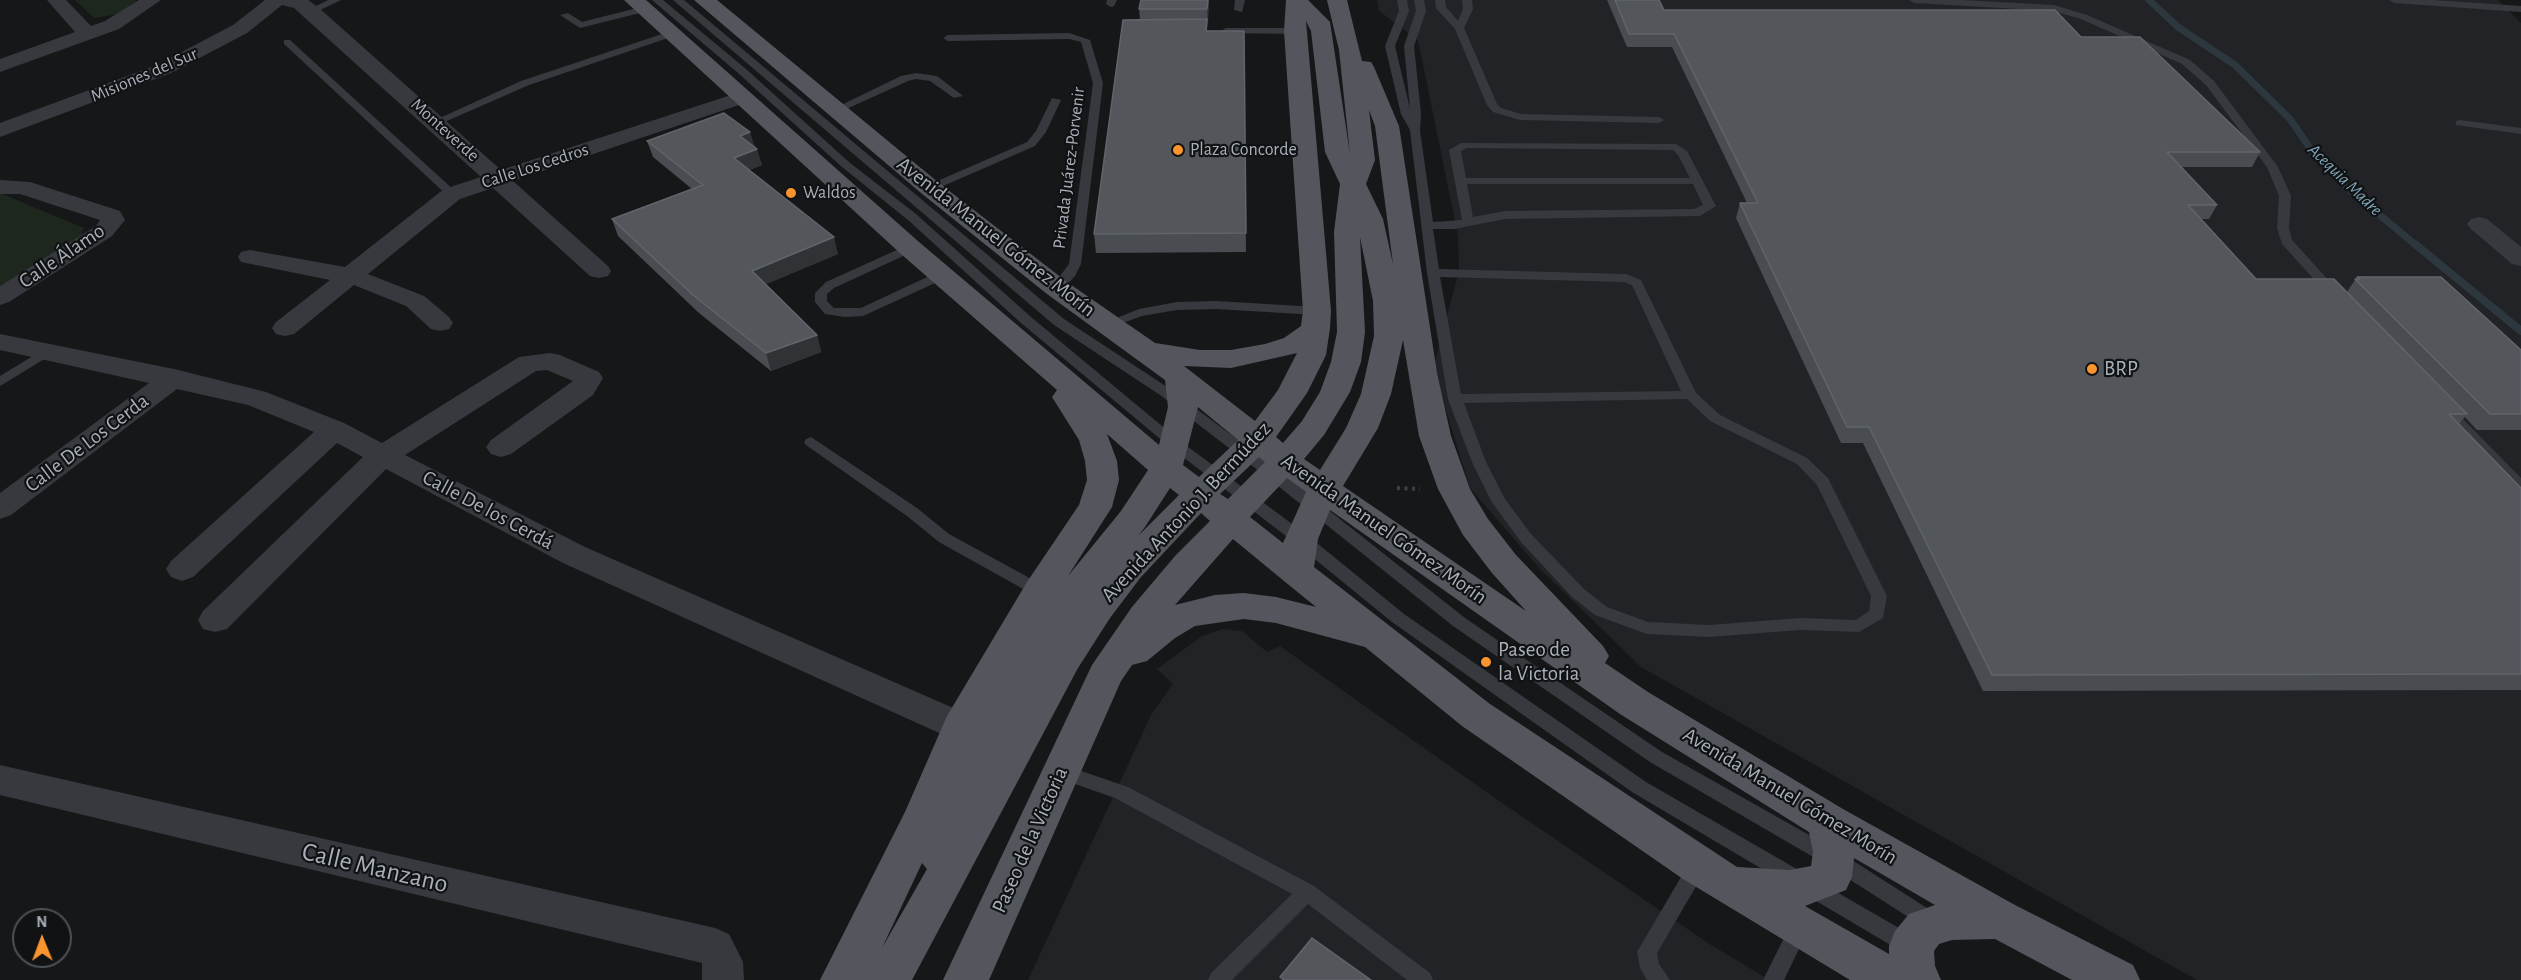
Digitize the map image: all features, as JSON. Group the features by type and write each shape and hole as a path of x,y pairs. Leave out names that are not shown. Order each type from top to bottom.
{"main road":[{"name":"Avenida Manuel Gómez Morín","path":"704,0 756,65 816,92 930,188 1057,288 1147,351 1182,393 1250,446 1319,497 1377,527 1634,703 1824,856 1999,920 2118,980"},
{"path":"1296,0 1319,22 1322,32 1336,152 1370,219 1387,301 1389,336 1376,394 1362,428 1319,497 1298,556"},
{"name":"Avenida Antonio J. Bermúdez","path":"898,971 1064,659 1097,609 1129,568 1207,486 1250,446 1303,374 1311,355 1317,319 1295,31 1296,0"},
{"name":"Paseo de la Victoria","path":"966,980 1105,675 1144,617 1187,565 1279,468 1318,419 1335,392 1346,362 1351,332 1347,232 1353,184 1363,160 1350,50 1337,0"},
{"path":"645,3 672,34 713,73 763,93 816,92"},
{"path":"1350,50 1370,78 1387,126 1422,373 1436,435 1454,489 1475,527 1504,564 1634,703"},
{"path":"713,73 756,65"},
{"path":"763,93 910,248 1044,364 1170,456 1298,556 1374,635 1476,715 1715,876 1800,926 1914,958 1952,920 1999,920"},
{"path":"1147,351 1200,359 1231,359 1270,352 1294,344 1317,319"},
{"path":"843,980 924,816 961,727 1040,591 1095,507 1103,480 1095,440 1044,364"},
{"path":"898,971 960,798 1011,695 1061,610 1133,519 1170,456 1182,393"},
{"path":"1105,675 1162,628 1185,615 1215,608 1244,606 1276,610 1374,635"},
{"path":"1715,876 1790,889 1824,856"}],"street":[{"path":"56,0 89,35"},
{"path":"0,66 89,35 130,16 152,0"},
{"name":"Misiones del Sur","path":"0,117 151,60 200,35 259,0"},
{"name":"Misiones del Sur","path":"0,130 164,69 240,29 277,0"},
{"name":"Monteverde","path":"283,0 300,3 311,11 498,177 599,271"},
{"name":"Calle Los Cedros","path":"285,327 453,194 498,177 763,93"},
{"name":"Calle Álamo","path":"0,188 22,187 111,216 113,220 104,231 0,297"},
{"path":"2479,224 2521,259"},
{"path":"250,257 351,276 398,292 415,301 440,323"},
{"name":"Calle De los Cerdá","path":"0,342 174,378 256,398 334,430 574,555 961,727"},
{"path":"215,620 383,455 529,363 550,361 589,378 583,389 501,447"},
{"name":"Calle De Los Cerda","path":"0,507 174,378"},
{"path":"182,569 334,430"},
{"name":"Calle Manzano","path":"0,780 716,947 723,962 723,980"}],"lane":[{"path":"311,11 336,0"},
{"path":"678,0 756,65 763,93 846,165 912,217 1026,320 1170,456"},
{"path":"1402,0 1404,11 1390,46 1406,114 1415,131"},
{"path":"1419,0 1421,11 1409,46 1416,114 1415,131 1433,273 1455,399 1479,462 1499,501 1526,538 1578,593 1601,611 1647,628 1709,631 1800,624 1859,626 1878,614 1879,596 1818,476 1802,461 1716,418 1690,395 1640,286 1632,280 1433,273"},
{"path":"1440,0 1441,8 1460,28 1492,105 1497,110 1520,117 1659,120"},
{"path":"1460,28 1468,9 1467,0"},
{"path":"1914,0 2037,5 2084,17 2186,62 2210,83 2249,133 2281,184 2286,206 2283,228 2289,247 2347,307"},
{"path":"2394,0 2521,9"},
{"path":"2513,0 2521,9"},
{"path":"565,15 580,25 645,3 756,65"},
{"path":"1214,31 1295,31"},
{"path":"436,122 525,83 672,34"},
{"name":"Privada Juárez-Porvenir","path":"948,38 1069,36 1085,40 1098,83 1094,124 1075,264 1071,273 1057,288"},
{"path":"287,42 453,194"},
{"path":"838,109 905,78 916,76 933,78 958,96"},
{"path":"763,93 1059,322 1182,393"},
{"path":"930,188 1031,144 1041,132 1056,100"},
{"path":"2460,123 2521,130"},
{"path":"1427,226 1468,222 1505,215 1702,212 1710,206 1683,153 1671,146 1465,145 1455,150 1468,222"},
{"path":"1461,181 1698,181"},
{"path":"910,248 830,285 821,293 822,302 830,311 845,314 863,312 942,275"},
{"path":"1109,324 1139,313 1177,306 1216,305 1317,319"},
{"path":"0,382 46,352"},
{"path":"1455,399 1690,395"},
{"path":"2438,401 2521,487"},
{"path":"811,442 912,512 944,538 1040,591"},
{"path":"1319,497 1459,622 1622,734 1824,856 1914,958"},
{"path":"1298,556 1398,618 1629,780 1824,856 1914,958"},
{"path":"1060,772 1120,792 1307,892 1423,980"},
{"path":"1660,980 1650,968 1647,952 1715,876"},
{"path":"1218,980 1307,892"},
{"path":"1773,980 1800,926"}],"shaded area":[{"path":"75,0 136,0 134,6 113,15 94,18"},
{"path":"1377,0 2498,0 2521,23 2521,980 2197,980 1641,667 1539,568 1470,488 1433,368 1459,271 1458,236 1418,40 1379,11"},
{"path":"0,193 84,228 80,237 0,286"},
{"path":"1223,629 1242,631 1267,652 1280,646 1492,796 1711,945 1770,980 1028,980 1152,713 1173,684 1157,669 1202,636"}],"building":[{"path":"1141,0 1208,0 1207,9 1139,9"},
{"name":"BRP","path":"1615,0 1659,0 1664,10 2055,10 2081,37 2140,37 2260,152 2167,152 2217,205 2188,205 2256,279 2334,279 2467,414 2449,414 2521,488 2521,674 1992,675 1869,427 1847,427 1740,203 1758,203 1674,34 1629,34"},
{"name":"Plaza Concorde","path":"1207,19 1206,31 1244,31 1246,233 1094,234 1123,20"},
{"path":"724,113 750,132 740,136 757,149 734,158 834,237 752,271 817,335 766,353 693,295 612,219 703,185 647,141"},
{"path":"2357,277 2441,277 2521,350 2521,414 2490,414 2355,279 2360,279"},
{"path":"1312,938 1371,980 1284,980 1280,977"}],"waterway":[{"name":"Acequia Madre","path":"2149,0 2178,27 2235,65 2290,119 2314,154 2352,192 2417,246"},
{"name":"Acequia Madre","path":"2415,244 2521,331"}],"place":[{"name":"Plaza Concorde","path":"1178,150"},
{"name":"Waldos","path":"791,193"},
{"name":"BRP","path":"2092,369"},
{"name":"Paseo de la Victoria","path":"1486,662"}]}
